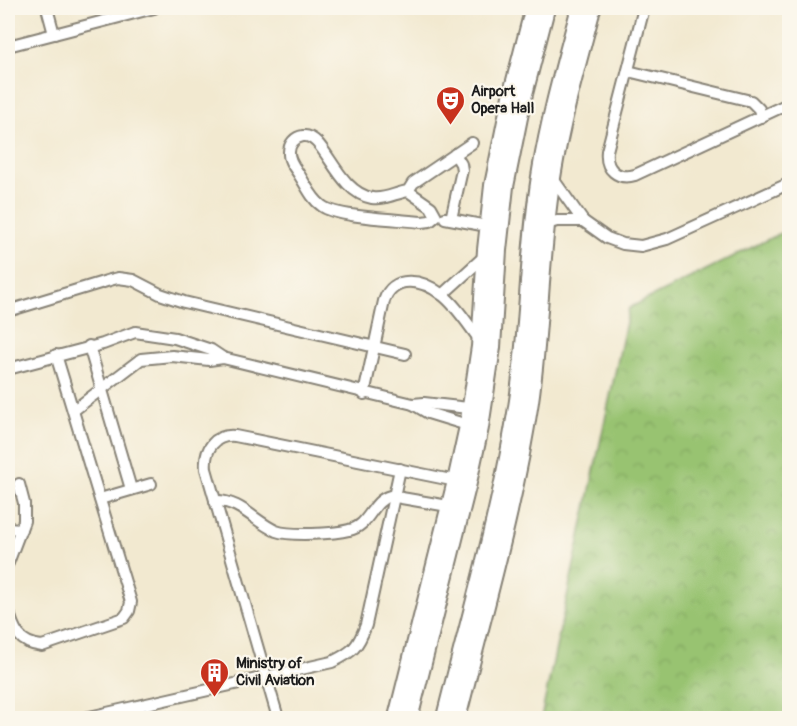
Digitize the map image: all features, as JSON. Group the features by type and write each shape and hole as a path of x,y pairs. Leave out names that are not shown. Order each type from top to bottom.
{"street":[{"path":"403,718 459,495 475,418 486,347 493,238 507,146 540,8"},
{"path":"451,718 518,442 529,358 539,227 547,170 586,8"}],"lane":[{"path":"47,8 54,34"},
{"path":"8,46 154,8"},
{"path":"644,8 606,158 611,170 622,177 635,175 789,104"},
{"path":"628,71 750,101 759,109 761,117"},
{"path":"442,294 493,238 451,219 436,216 426,222 333,212 315,201 288,154 291,143 295,139 305,136 314,139 346,184 363,196 383,198 408,191 413,183 471,143"},
{"path":"451,219 462,170 455,154"},
{"path":"547,170 583,221 607,237 623,244 641,246 654,244 789,183"},
{"path":"408,191 431,207 436,216"},
{"path":"360,215 363,196"},
{"path":"539,227 556,221 583,221"},
{"path":"8,311 110,280 126,279 184,302 405,354"},
{"path":"364,394 384,301 395,285 413,281 442,294 486,347"},
{"path":"8,369 88,346 103,344 135,332 175,338 211,350 223,358 364,394 413,404 424,403 475,418"},
{"path":"88,346 131,489"},
{"path":"8,609 17,635 33,645 51,644 124,618 131,602 56,356"},
{"path":"74,410 141,358 165,356 209,360 223,358"},
{"path":"413,404 428,413 475,418"},
{"path":"278,718 206,469 206,454 216,440 228,436 400,469 459,495"},
{"path":"85,718 332,662 350,654 360,641 366,625 400,469"},
{"path":"8,563 25,513 19,484"},
{"path":"100,499 151,484"},
{"path":"215,501 231,503 276,530 293,534 354,529 367,520 384,497 459,495"},
{"path":"8,528 21,529"}],"green space":[{"path":"789,229 789,718 541,718 629,308"}],"place":[{"name":"Airport Opera Hall","path":"450,126"},
{"name":"Ministry of Civil Aviation","path":"215,698"}]}
